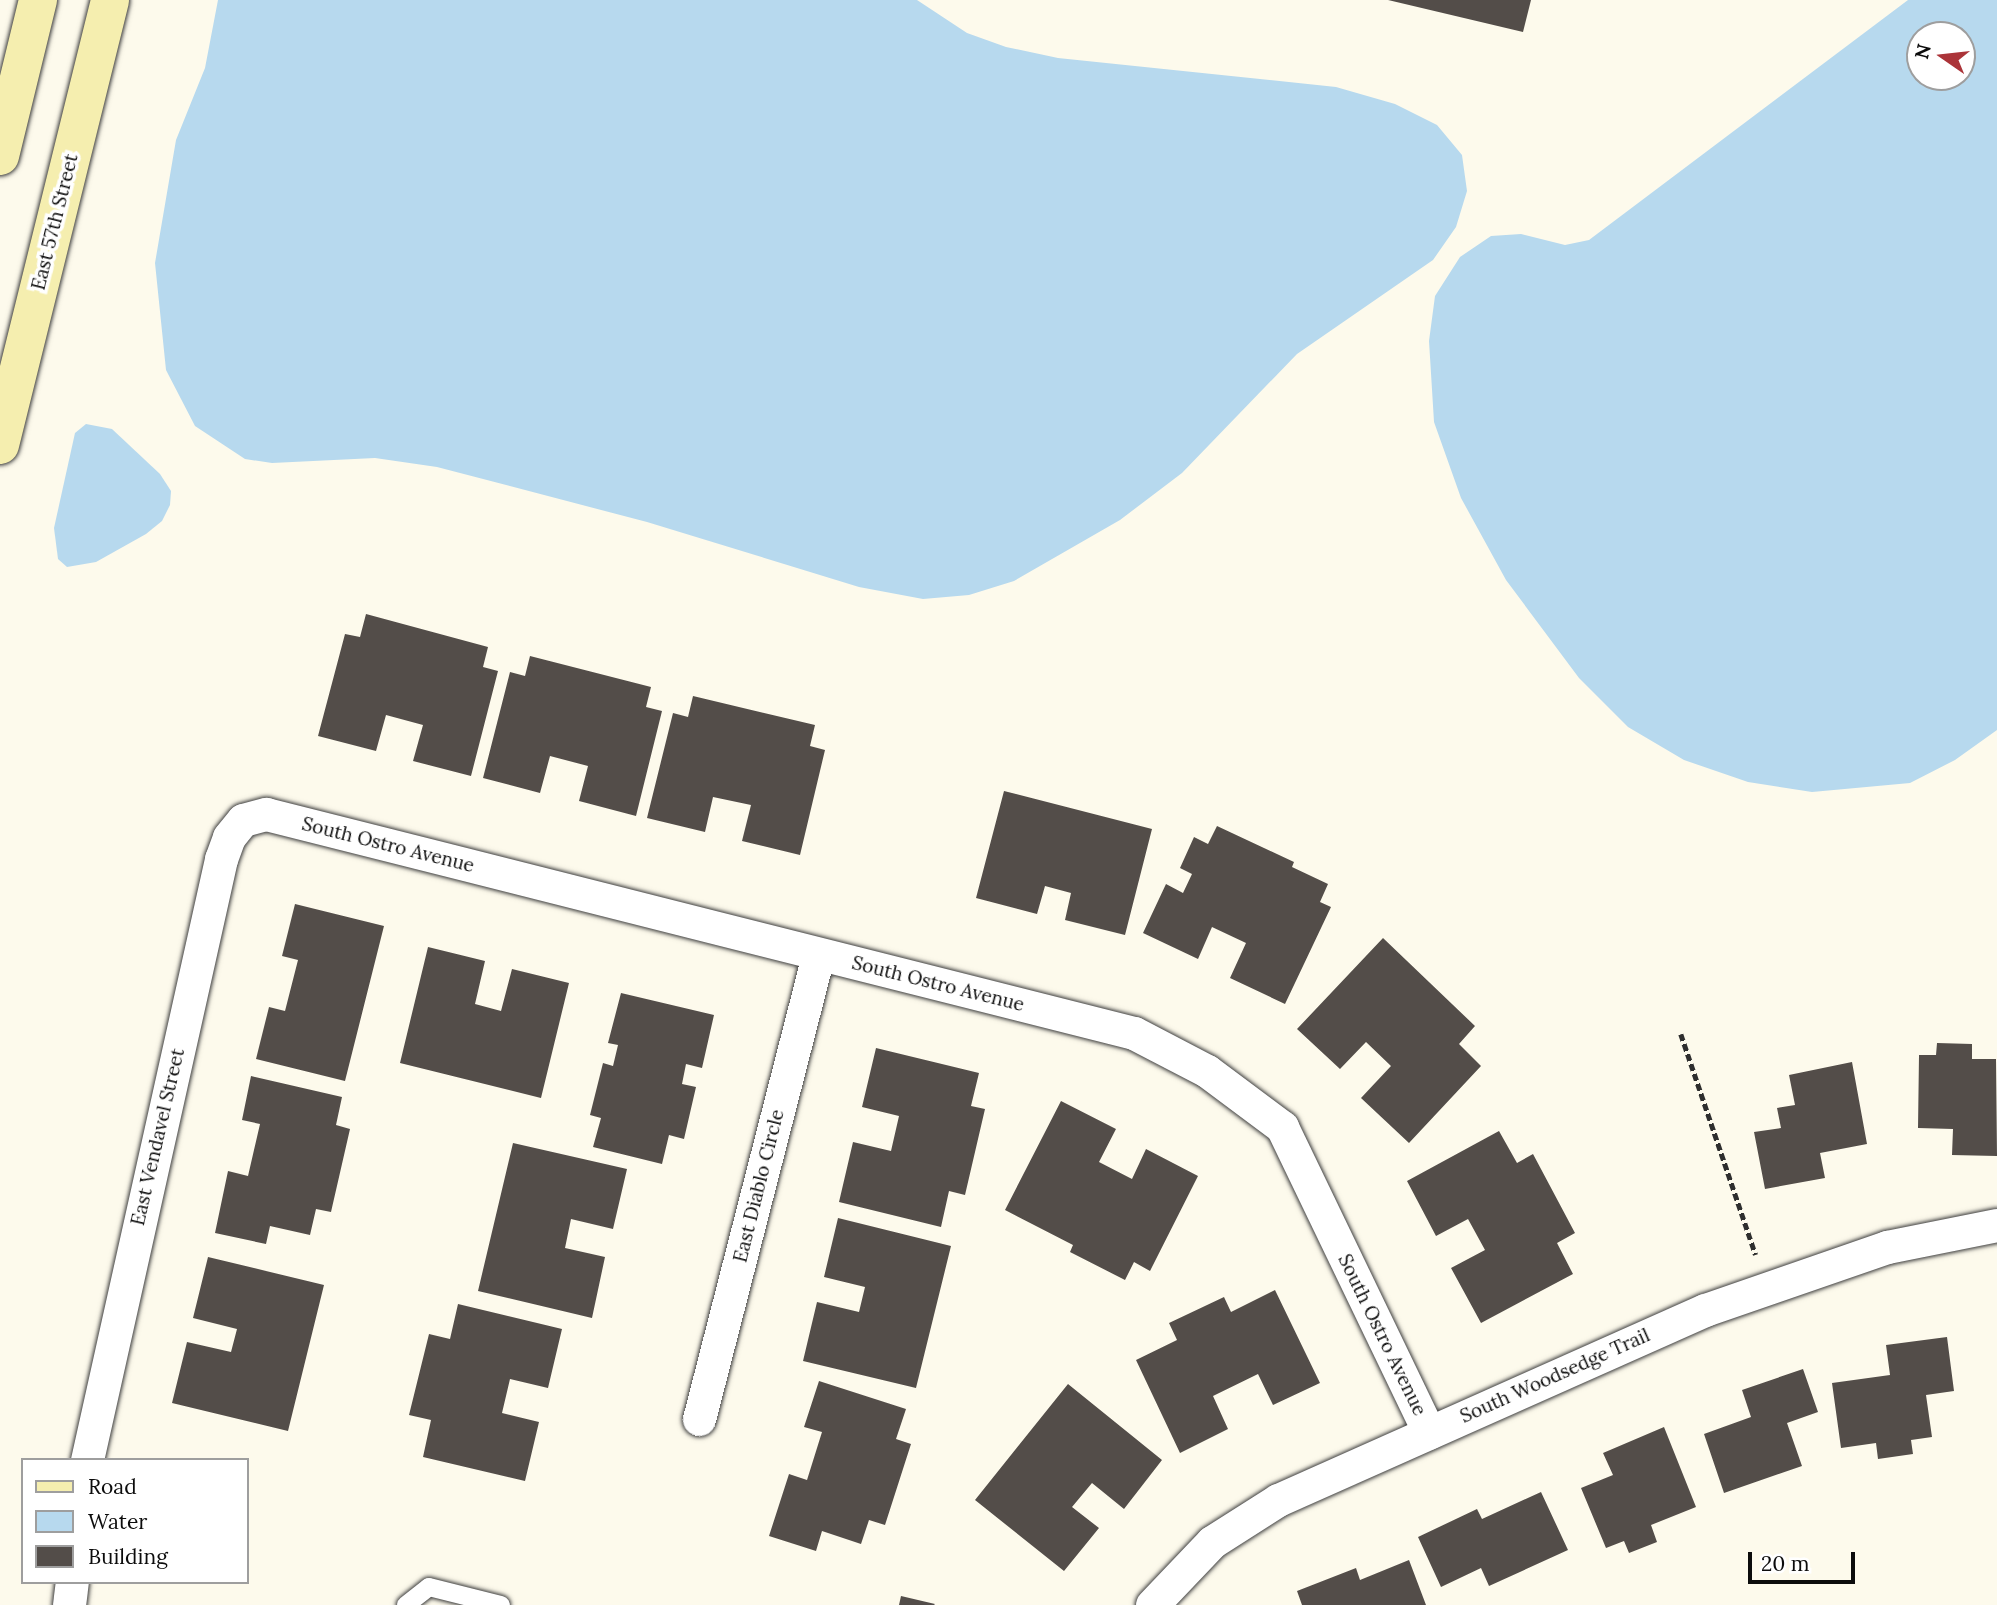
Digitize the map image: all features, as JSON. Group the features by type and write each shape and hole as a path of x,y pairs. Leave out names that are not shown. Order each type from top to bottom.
{"main road":[{"path":"0,156 38,0"},
{"name":"East 57th Street","path":"0,445 110,0"}],"street":[{"name":"South Ostro Avenue","path":"243,820 266,814 1134,1033 1207,1071 1282,1127 1429,1432"},
{"name":"East Vendavel Street","path":"87,1458 221,859 229,837 243,820"},
{"name":"East Diablo Circle","path":"699,1419 818,954"},
{"name":"South Woodsedge Trail","path":"1152,1605 1185,1566 1243,1520 1429,1432 1705,1310 1767,1287 1888,1247 1997,1225"},
{"path":"69,1605 72,1584"}],"lane":[{"path":"406,1605 429,1587 500,1605"}],"path":[{"path":"1681,1034 1767,1287"}],"water":[{"path":"218,0 917,0 967,33 1006,47 1058,58 1336,87 1395,104 1437,125 1462,155 1467,191 1456,227 1433,260 1297,354 1182,473 1120,520 1014,581 969,595 923,599 859,587 647,522 437,467 375,458 272,463 245,459 195,426 166,370 155,263 176,140 205,68"},
{"path":"1908,0 1997,0 1997,730 1955,760 1910,783 1812,792 1748,782 1684,760 1628,727 1579,678 1506,580 1461,498 1434,422 1429,341 1435,296 1460,257 1491,236 1521,234 1565,245 1589,240"},
{"path":"86,424 112,429 160,474 171,491 170,505 162,521 146,534 96,562 67,567 58,559 54,528 75,433"}],"building":[{"path":"1388,0 1531,0 1523,32"},
{"path":"366,614 488,647 483,667 498,671 471,776 413,761 423,725 386,715 376,751 318,736 345,634 360,637"},
{"path":"530,656 651,687 646,707 662,711 636,816 579,801 588,766 550,756 540,793 483,778 510,672 525,676"},
{"path":"693,696 815,725 810,746 825,750 800,855 742,841 751,805 713,797 705,832 647,818 673,713 688,717"},
{"path":"1004,791 1152,829 1125,935 1065,920 1071,893 1045,886 1037,914 976,898"},
{"path":"1217,826 1294,862 1292,867 1328,884 1320,902 1331,907 1285,1004 1230,978 1246,943 1212,927 1198,959 1143,933 1166,884 1183,893 1192,874 1180,868 1194,837 1208,844"},
{"path":"295,904 384,926 345,1081 256,1059 269,1007 285,1011 298,960 282,956"},
{"path":"1383,938 1475,1026 1459,1044 1481,1066 1409,1143 1361,1098 1391,1066 1366,1042 1340,1069 1297,1029"},
{"path":"428,947 485,961 475,1004 501,1011 512,969 569,983 541,1098 400,1063"},
{"path":"621,993 714,1015 702,1068 686,1064 682,1084 696,1087 684,1139 669,1135 662,1164 593,1147 601,1118 590,1115 603,1063 613,1066 618,1045 608,1043"},
{"path":"1937,1043 1972,1044 1972,1059 1996,1059 1997,1156 1952,1155 1953,1129 1918,1128 1919,1055 1936,1055"},
{"path":"876,1048 979,1073 971,1106 985,1109 965,1195 949,1191 941,1227 839,1202 853,1142 891,1151 899,1116 862,1107"},
{"path":"1852,1062 1867,1144 1820,1153 1825,1178 1765,1189 1754,1132 1781,1128 1777,1108 1795,1105 1789,1075"},
{"path":"251,1076 342,1097 336,1125 350,1129 331,1212 316,1209 310,1235 270,1226 266,1244 215,1233 228,1171 248,1176 260,1124 242,1120"},
{"path":"1061,1101 1116,1129 1099,1162 1132,1179 1146,1149 1198,1176 1150,1271 1134,1262 1125,1280 1070,1252 1073,1245 1005,1210"},
{"path":"1499,1131 1517,1163 1533,1154 1575,1233 1557,1243 1573,1274 1481,1323 1451,1268 1485,1250 1468,1219 1436,1236 1407,1181"},
{"path":"513,1143 627,1169 613,1229 571,1219 565,1248 605,1257 592,1318 478,1291"},
{"path":"838,1218 951,1246 916,1388 803,1361 817,1302 859,1312 865,1287 824,1277"},
{"path":"208,1257 324,1285 288,1431 172,1403 187,1342 231,1352 237,1329 193,1318"},
{"path":"1275,1290 1320,1383 1273,1405 1258,1374 1213,1396 1228,1429 1180,1453 1136,1360 1177,1340 1169,1323 1224,1297 1231,1312"},
{"path":"458,1304 562,1329 548,1388 510,1379 502,1413 539,1422 525,1481 423,1457 431,1420 409,1415 429,1334 450,1339"},
{"path":"1947,1337 1954,1391 1926,1395 1932,1437 1911,1440 1913,1454 1878,1459 1876,1443 1841,1448 1832,1383 1890,1375 1886,1345"},
{"path":"1803,1369 1818,1412 1787,1423 1802,1466 1724,1493 1704,1434 1751,1417 1742,1390"},
{"path":"819,1381 906,1409 896,1439 911,1444 885,1525 869,1520 861,1544 822,1531 816,1551 769,1536 789,1474 807,1480 822,1432 804,1427"},
{"path":"1068,1384 1162,1460 1124,1509 1092,1483 1072,1507 1099,1528 1064,1571 975,1500"},
{"path":"1664,1427 1696,1507 1651,1525 1657,1542 1629,1553 1624,1541 1606,1548 1581,1488 1613,1475 1603,1453"},
{"path":"1541,1492 1568,1550 1489,1586 1481,1568 1441,1587 1418,1537 1477,1509 1482,1519"},
{"path":"1409,1560 1426,1605 1302,1605 1297,1591 1356,1568 1360,1580"},
{"path":"901,1596 935,1604 899,1605"}]}
